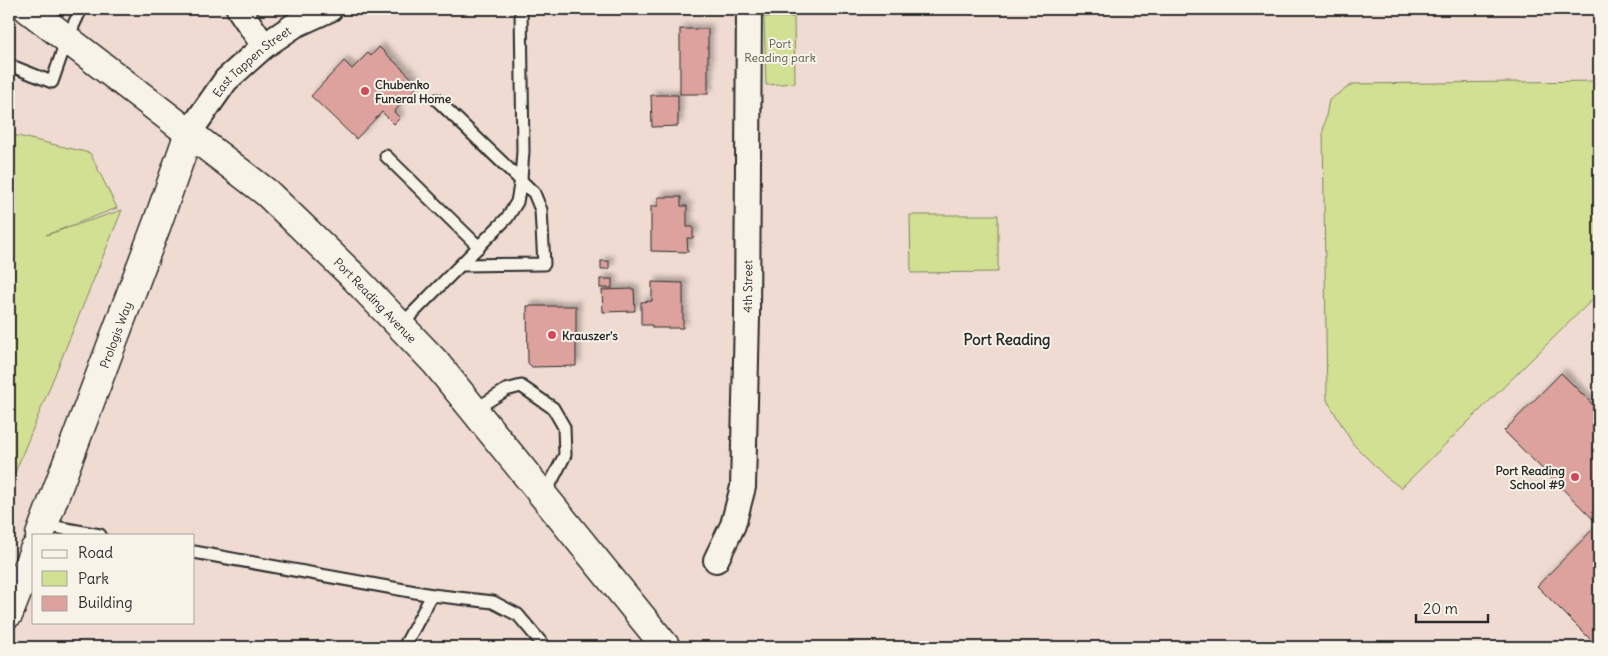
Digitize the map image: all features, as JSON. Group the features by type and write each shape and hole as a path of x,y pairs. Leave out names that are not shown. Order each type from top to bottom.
{"street":[{"name":"Port Reading Avenue","path":"28,9 267,193 351,274 435,362 666,647"},
{"path":"239,9 264,46"},
{"name":"East Tappen Street","path":"189,134 226,80 264,46 295,25 330,9"},
{"name":"4th Street","path":"716,560 733,526 743,487 747,317 749,9"},
{"name":"Prologis Way","path":"42,530 189,134"},
{"path":"9,613 32,555"}],"lane":[{"path":"9,65 52,82 67,39 81,9"},
{"path":"400,326 507,218 517,202 523,151 521,9"},
{"path":"437,100 521,179 534,193 542,210 544,264 462,265"},
{"path":"386,156 479,247"},
{"path":"474,410 506,390 521,386 553,408 564,427 566,455 544,496"},
{"path":"42,530 88,534"},
{"path":"195,552 432,595 493,602 518,615 545,647"},
{"path":"404,647 432,595"}],"green space":[{"name":"Port Reading park","path":"764,17 794,17 795,83 766,85"},
{"path":"1599,81 1599,293 1401,488 1385,476 1353,444 1327,400 1323,131 1329,100 1353,84"},
{"path":"9,134 90,153 117,208 46,235 122,210 12,480 9,511"},
{"path":"910,215 998,215 998,272 911,273"}],"building":[{"path":"680,29 708,29 708,94 680,94"},
{"name":"Chubenko Funeral Home","path":"379,47 419,85 394,112 400,118 394,124 382,112 356,139 311,96 344,61 352,69 368,53 371,56"},
{"path":"651,95 678,95 678,126 652,127"},
{"path":"658,197 681,197 681,206 687,206 687,227 693,227 693,238 687,238 688,252 651,251 651,206 658,206"},
{"path":"601,261 609,261 609,269 601,269"},
{"path":"600,279 612,279 612,288 600,288"},
{"path":"652,282 683,283 683,328 652,328 652,325 641,325 641,302 652,301"},
{"path":"634,289 635,311 603,312 602,290"},
{"name":"Krauszer's","path":"527,306 576,306 576,366 532,367 528,363"},
{"name":"Port Reading School #9","path":"1561,373 1599,411 1599,637 1594,643 1537,586 1598,524 1504,431"}],"place":[{"name":"Chubenko Funeral Home","path":"365,91"},
{"name":"Krauszer's","path":"552,335"},
{"name":"Port Reading School #9","path":"1575,477"}],"district":[{"name":"Port Reading","path":"1007,339"}]}
